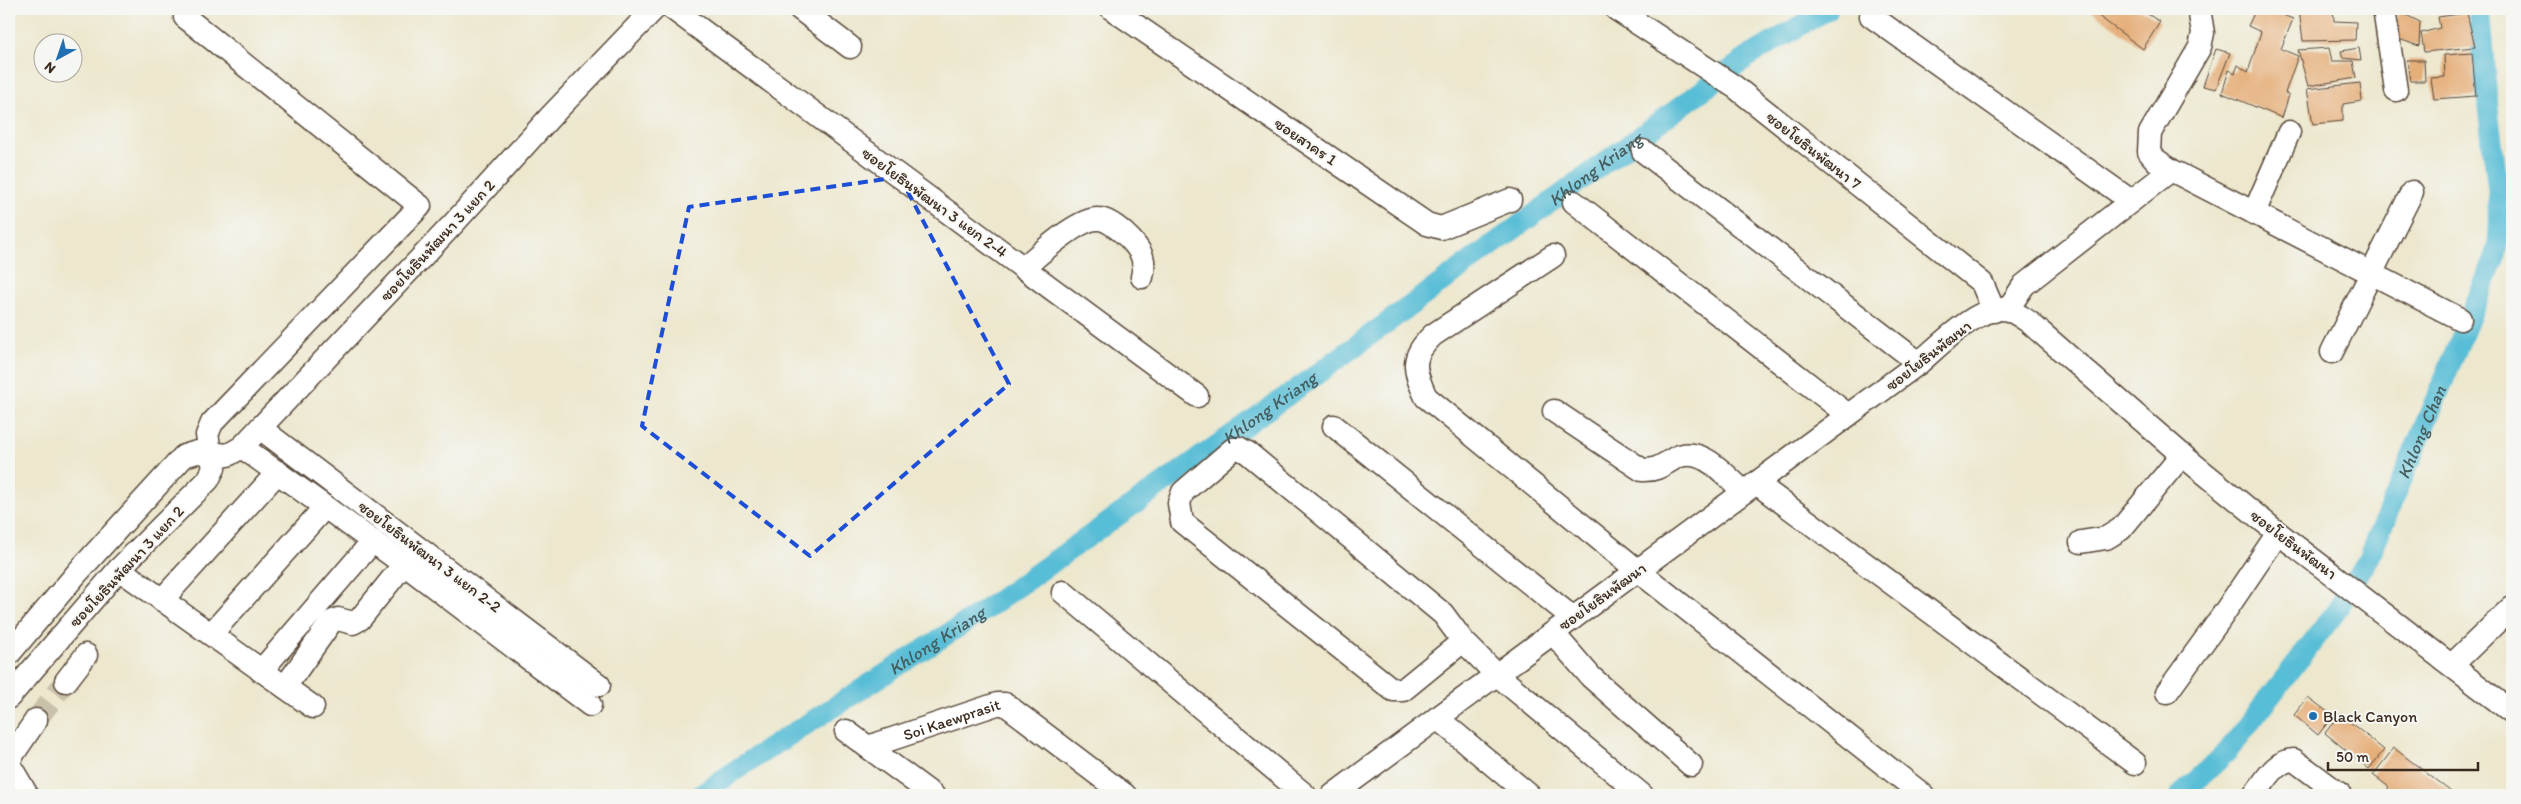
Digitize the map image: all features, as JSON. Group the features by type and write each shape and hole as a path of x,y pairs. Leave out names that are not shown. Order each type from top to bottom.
{"street":[{"name":"ซอยโยธินพัฒนา 3 แยก 2","path":"9,697 119,569 208,480 214,468 207,435 212,423 420,206 185,17 186,9"},
{"name":"ซอยโยธินพัฒนา 3 แยก 2","path":"9,654 78,572 184,456 197,452 212,455 228,455 242,447 454,223 550,116 654,9"},
{"name":"ซอยโยธินพัฒนา 3 แยก 2-4","path":"672,9 1197,396"},
{"path":"800,9 850,47"},
{"name":"ซอยสาคร 1","path":"1112,9 1427,224 1441,228 1510,200"},
{"name":"ซอยโยธินพัฒนา 7","path":"1616,9 1735,87 1982,283 2001,310"},
{"path":"2199,9 2202,33 2200,47 2150,133 2149,152 2156,160 2170,170 2460,319"},
{"path":"2384,9 2396,90"},
{"path":"1871,16 2131,201"},
{"path":"2254,214 2289,132"},
{"path":"1643,151 1919,363"},
{"path":"2001,310 2024,285 2170,170"},
{"path":"2332,352 2412,192"},
{"path":"1574,202 1848,415"},
{"path":"1023,268 1075,228 1098,218 1108,222 1127,236 1141,251 1145,263 1142,277"},
{"path":"1553,256 1433,335 1420,348 1415,373 1426,397 1637,570 1923,795"},
{"name":"ซอยโยธินพัฒนา","path":"1333,795 1919,363 1968,322 1986,312 2001,310 2029,322 2182,455 2278,533 2512,712"},
{"path":"1554,411 1642,470 1654,471 1683,454 1695,454 1707,460 1750,487 2135,763"},
{"path":"1334,426 1573,618"},
{"name":"ซอยโยธินพัฒนา 3 แยก 2-2","path":"260,428 599,684"},
{"path":"242,447 404,564 590,705"},
{"path":"1462,642 1403,690 1393,690 1182,522 1179,504 1184,492 1233,449 1239,448 1248,453 1443,614 1462,642 1496,674 1642,795"},
{"path":"2081,542 2106,538 2121,529 2182,455"},
{"path":"162,600 278,472"},
{"path":"211,634 325,507"},
{"path":"2167,692 2209,636 2278,533"},
{"path":"261,670 372,541"},
{"path":"284,687 331,622 338,619 353,623 360,620 404,564"},
{"path":"119,569 313,707"},
{"path":"1063,592 1305,795"},
{"path":"2452,665 2512,607"},
{"path":"1552,633 1591,677 1691,765"},
{"path":"66,681 86,656"},
{"name":"Soi Kaewprasit","path":"868,747 997,704 1005,704 1125,795"},
{"path":"1437,718 1529,795"},
{"path":"27,795 9,762 36,720"},
{"path":"846,731 933,795"},
{"path":"2254,795 2278,765 2287,760 2294,760 2341,795"}],"highlighted area":[{"path":"900,177 1009,384 810,556 642,426 689,207"}],"building":[{"path":"2089,9 2140,9 2160,22 2143,49"},
{"path":"2256,9 2268,9 2293,19 2281,49 2298,56 2285,93 2289,95 2282,118 2222,93 2229,70 2235,73 2238,65 2248,72 2261,32 2248,26"},
{"path":"2299,9 2333,9 2334,21 2356,22 2355,40 2303,41"},
{"path":"2398,11 2420,22 2419,46 2393,37"},
{"path":"2467,13 2475,47 2424,52 2421,33 2440,28 2438,17"},
{"path":"2329,48 2332,61 2353,61 2356,78 2308,86 2298,50"},
{"path":"2359,48 2361,60 2343,58 2341,51"},
{"path":"2216,49 2230,53 2216,89 2203,86"},
{"path":"2472,53 2476,96 2434,99 2431,78 2445,77 2444,55"},
{"path":"2407,60 2424,60 2425,81 2410,81"},
{"path":"2360,83 2362,101 2343,104 2343,121 2313,124 2307,89"},
{"name":"Black Canyon","path":"2308,697 2333,716 2318,735 2294,715"},
{"path":"2340,714 2384,750 2369,769 2325,733"},
{"path":"2394,748 2455,795 2394,795 2387,790 2389,787 2373,775"}],"waterway":[{"name":"Khlong Kriang","path":"701,795 740,767 982,612 1305,383 1748,57 1828,9"},
{"name":"Khlong Chan","path":"2181,795 2228,751 2335,613 2369,558 2496,255 2499,225 2498,195 2479,9"}],"tunnel":[{"path":"36,720 66,681"}],"place":[{"name":"Black Canyon","path":"2313,716"}]}
